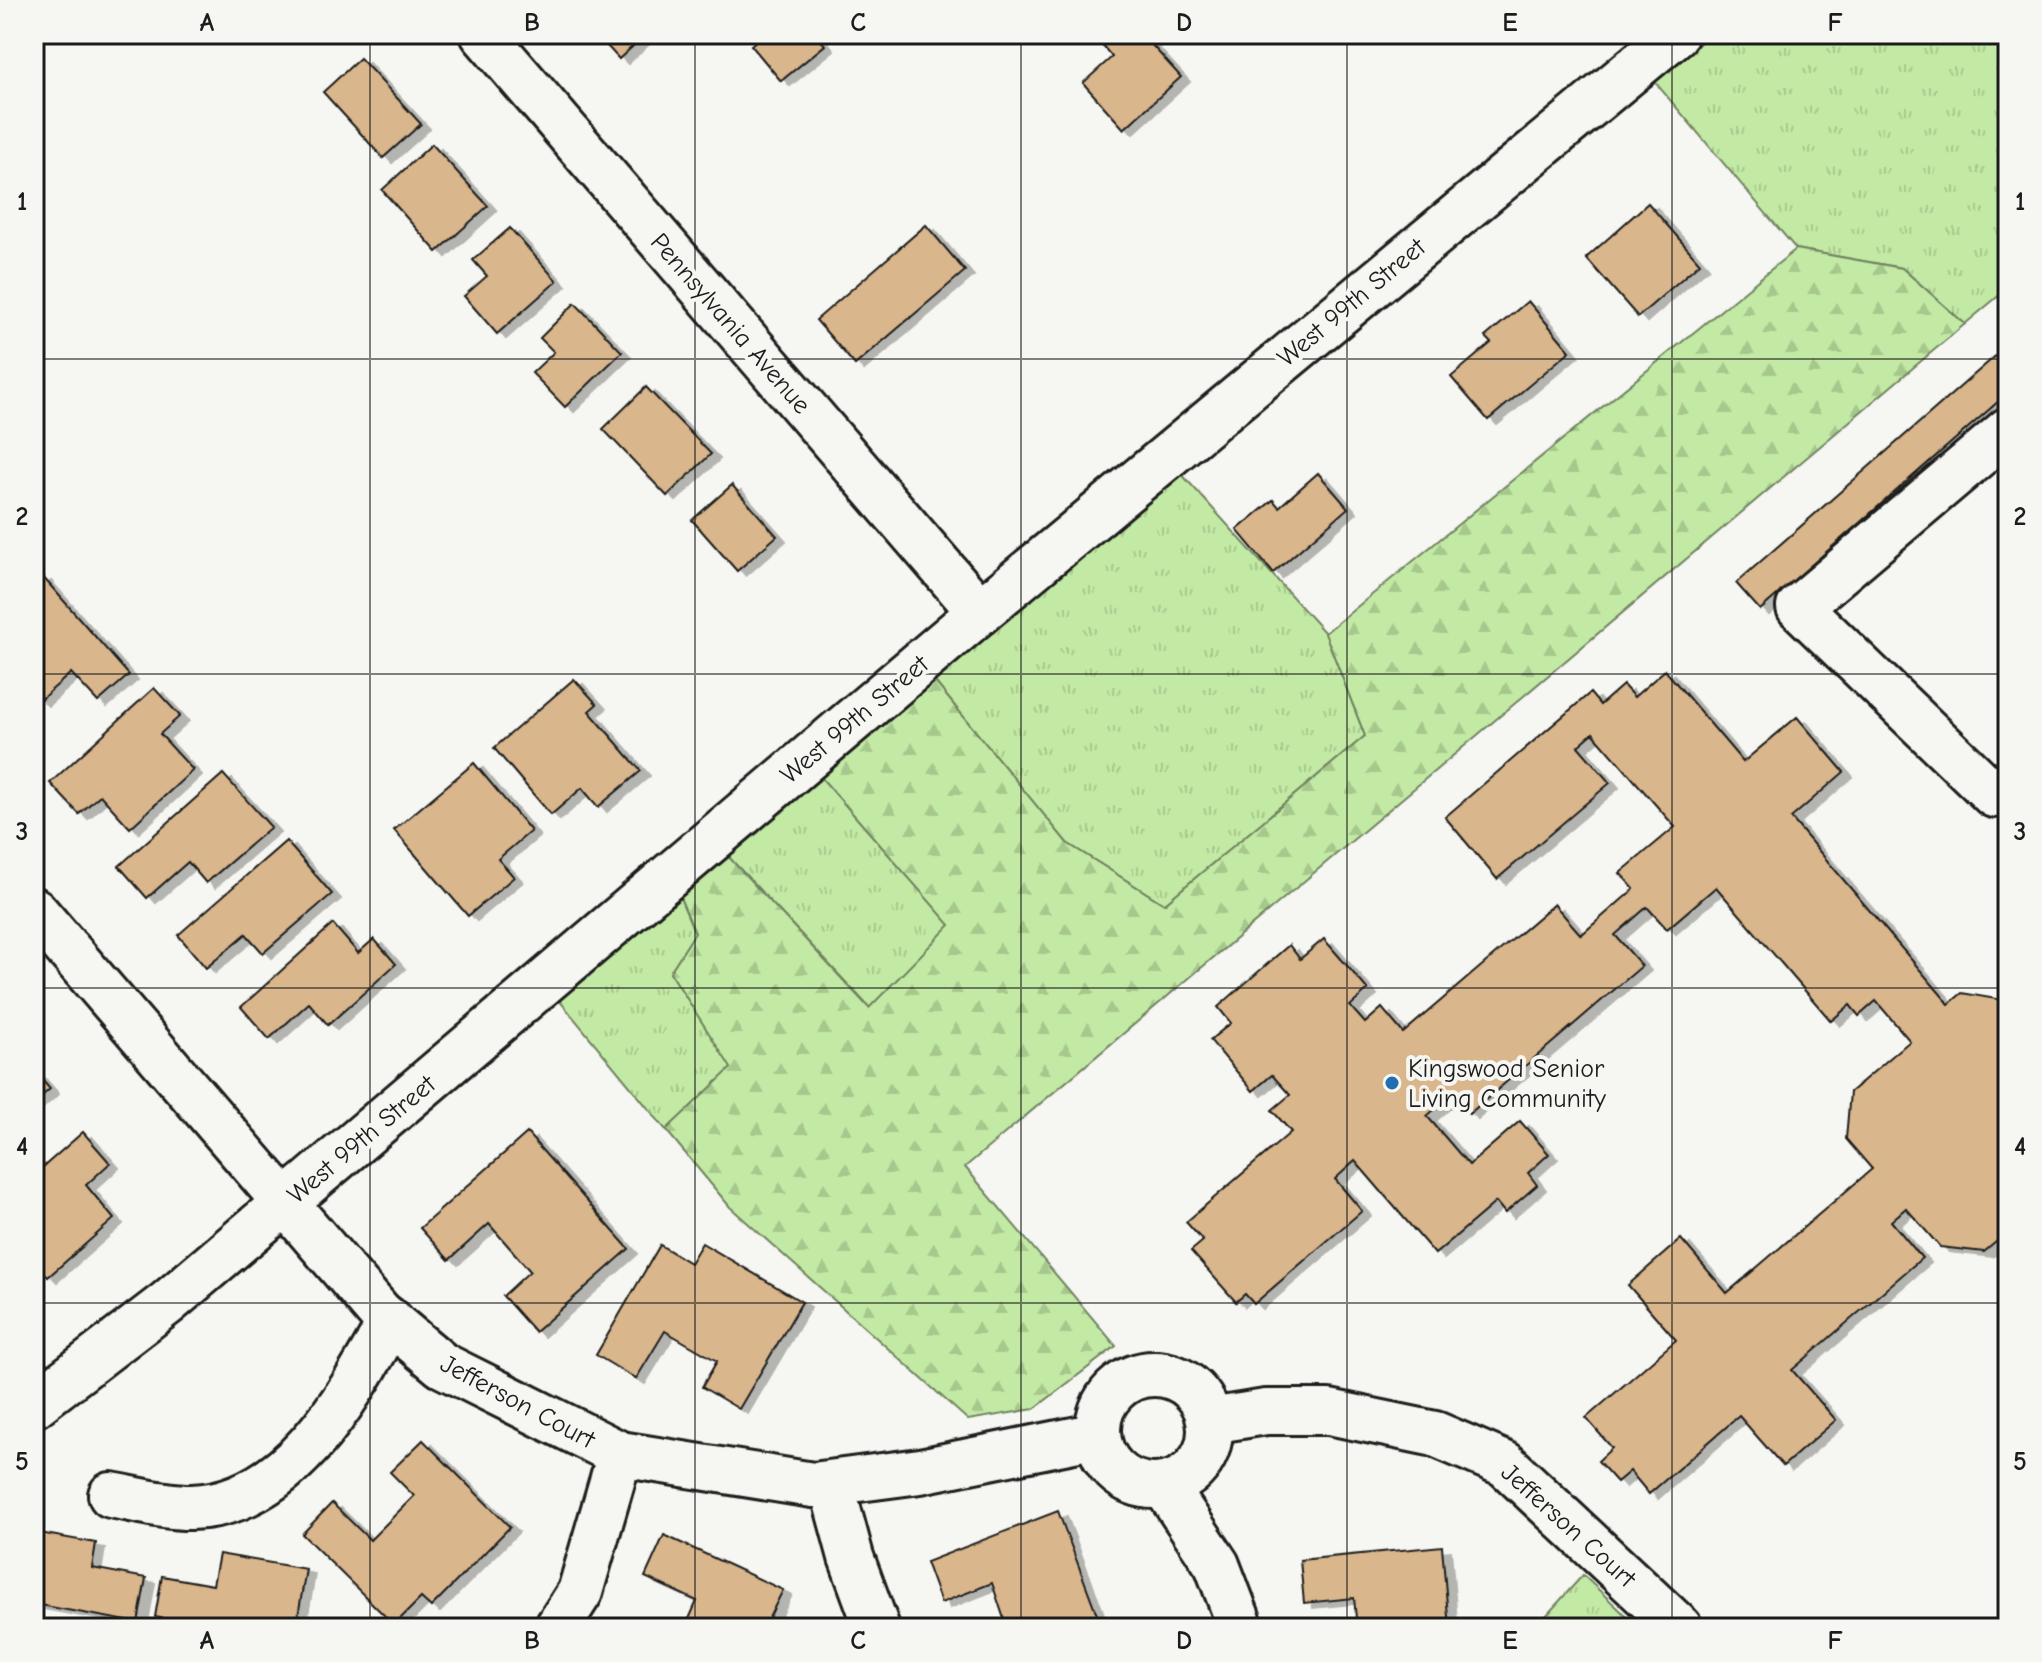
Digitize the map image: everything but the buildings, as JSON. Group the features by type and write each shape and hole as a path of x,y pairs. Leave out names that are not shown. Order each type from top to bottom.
{"street":[{"name":"Pennsylvania Avenue","path":"483,34 980,612"},
{"name":"West 99th Street","path":"34,1405 167,1303 980,612 1676,34"},
{"path":"2008,430 1799,607 1994,795 2008,783"},
{"name":"Jefferson Court","path":"34,910 391,1321 442,1365 620,1454 813,1485 920,1471 1098,1435"},
{"path":"111,1495 193,1507 237,1498 276,1475 334,1414 391,1321"},
{"path":"1150,1374 1171,1376 1190,1387 1204,1404 1210,1421 1209,1442 1200,1462 1180,1480 1164,1485 1146,1486 1119,1474 1103,1454 1098,1435 1101,1409 1111,1394 1126,1381 1150,1374"},
{"name":"Jefferson Court","path":"1210,1421 1266,1412 1329,1412 1435,1434 1505,1464 1680,1628"},
{"path":"557,1628 580,1592 620,1454"},
{"path":"831,1483 851,1557 877,1628"},
{"path":"1164,1485 1217,1565 1241,1628"}],"green space":[{"path":"1711,34 2001,34 2008,43 2008,288 1965,324 1902,268 1796,249 1654,81"},
{"path":"1796,249 1902,268 1965,324 965,1167 1116,1346 1034,1409 968,1420 730,1207 666,1130 731,1068 670,972 695,933 679,895 725,853 869,1008 950,925 819,775 931,677 1067,843 1164,904 1365,736 1325,633"},
{"path":"1178,470 1325,633 1365,736 1164,904 1067,843 931,677"},
{"path":"819,775 951,925 870,1008 725,853"},
{"path":"679,895 695,933 670,972 732,1068 666,1130 559,1000"},
{"path":"1583,1575 1639,1628 1535,1628"}],"place":[{"name":"Kingswood Senior Living Community","path":"1392,1083"}]}
